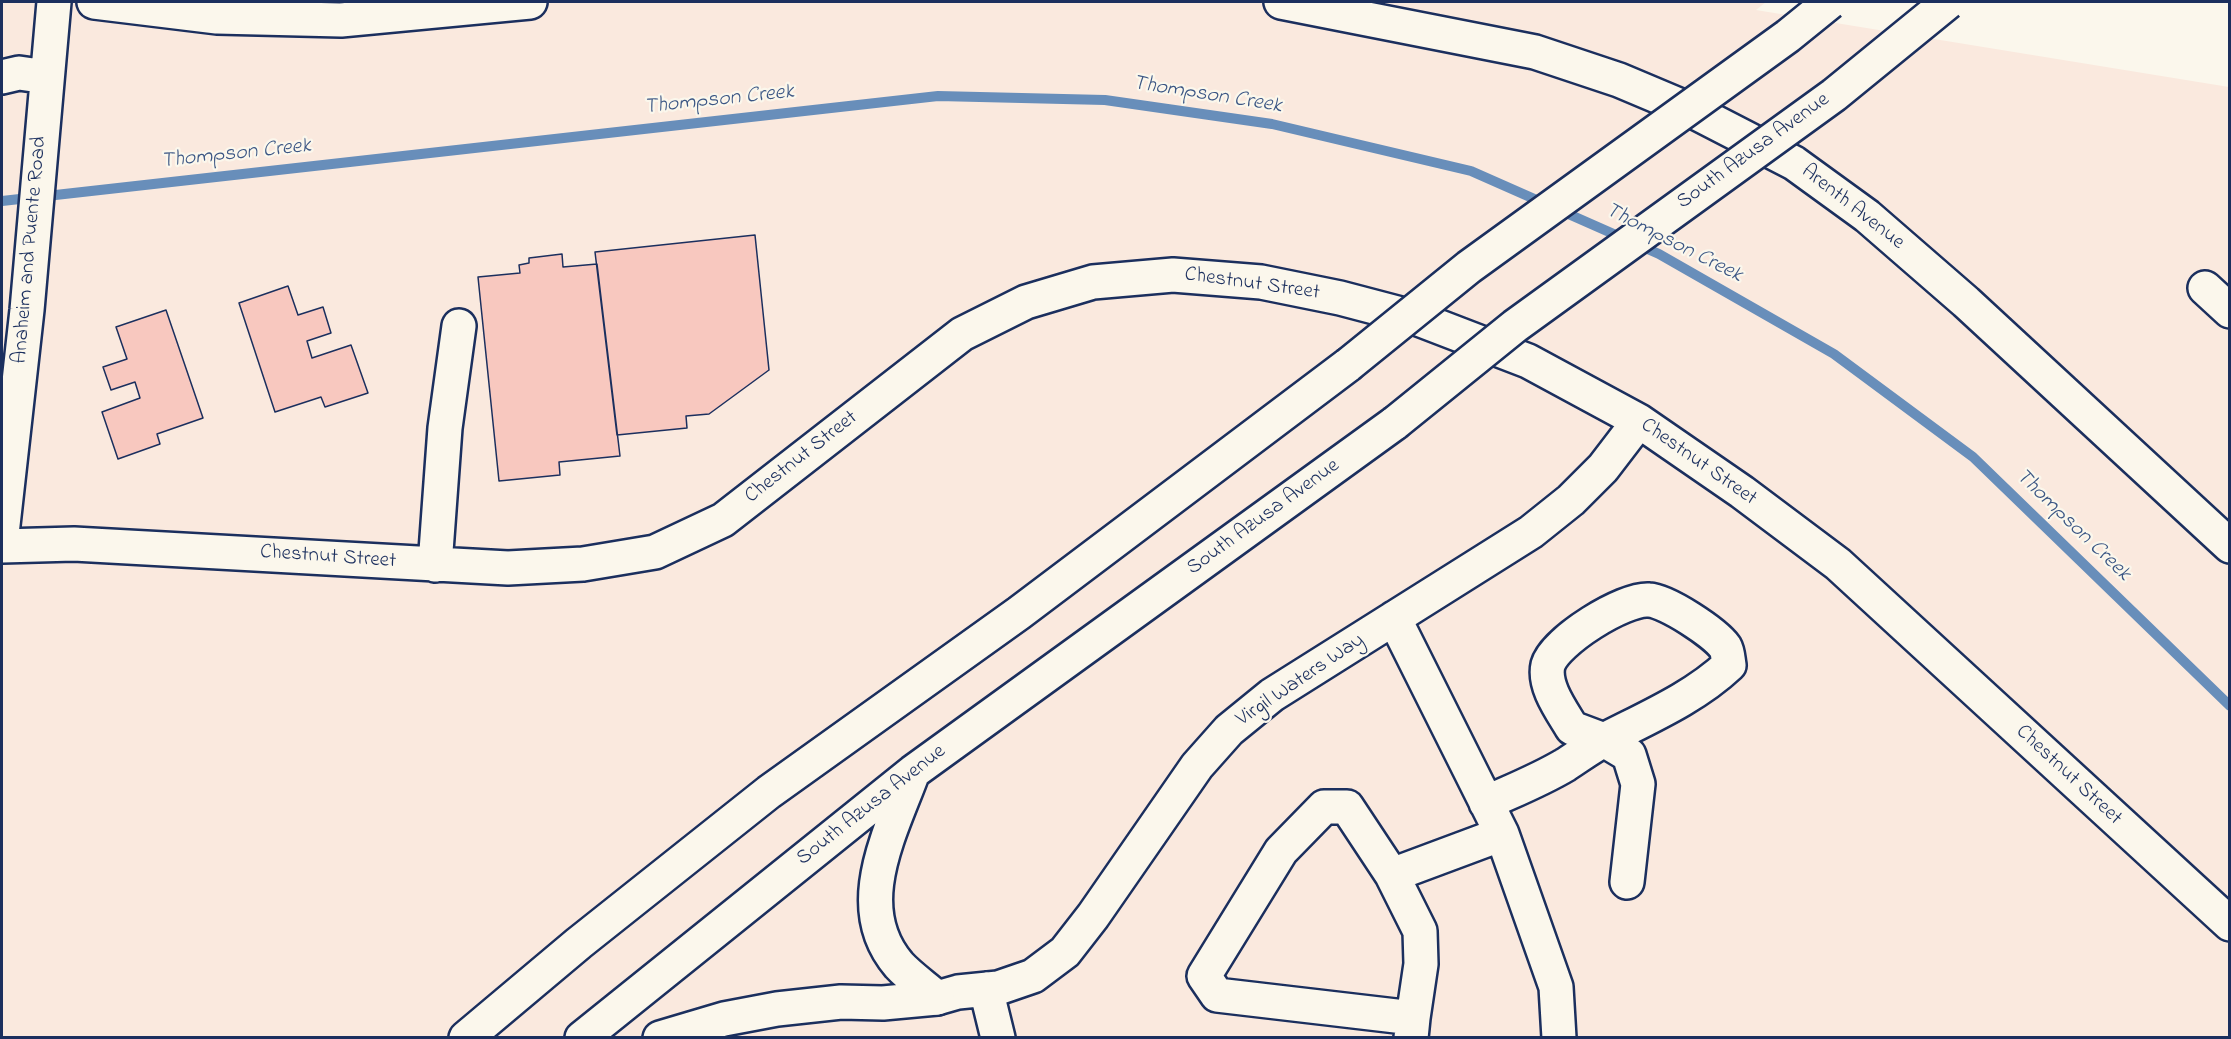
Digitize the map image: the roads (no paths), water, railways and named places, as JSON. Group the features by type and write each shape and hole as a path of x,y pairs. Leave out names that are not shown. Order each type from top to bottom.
{"street":[{"name":"Anaheim and Puente Road","path":"2,534 27,310 54,2"},
{"path":"94,2 217,17 341,21 531,2"},
{"name":"Arenth Avenue","path":"1281,2 1536,52 1619,80 1684,107 1794,163 1867,216 1966,302 2229,546"},
{"path":"466,1038 579,943 769,792 1019,613 1348,365 1469,267 1788,36 1830,2"},
{"name":"South Azusa Avenue","path":"582,1038 913,772 1395,423 1515,326 1834,95 1948,2"},
{"path":"2,76 19,73 46,86"},
{"name":"Chestnut Street","path":"2,546 85,544 508,568 583,564 655,552 723,520 962,334 1026,302 1093,282 1173,274 1261,282 1340,298 1416,318 1528,362 1639,421 1742,492 1838,564 2229,924"},
{"path":"2205,288 2229,311"},
{"path":"435,565 445,428 459,326"},
{"name":"Virgil Waters Way","path":"660,1038 724,1019 777,1009 841,1002 883,1003 938,998 958,992 986,989 1034,976 1065,952 1093,916 1197,766 1229,730 1272,695 1531,532 1563,507 1603,468 1639,421"},
{"path":"1486,803 1564,765 1604,740 1712,681 1730,665 1726,648 1679,610 1648,599 1617,609 1583,628 1560,649 1548,664 1548,684 1572,728 1604,740 1629,755 1638,784 1627,882"},
{"path":"1394,618 1502,834 1556,987 1559,1038"},
{"path":"913,772 879,865 874,905 882,936 898,964 938,998"},
{"path":"1324,807 1347,807 1392,875 1420,931 1421,964 1412,1028 1217,995 1204,976 1281,851 1324,807"},
{"path":"1392,875 1502,834"},
{"path":"986,989 998,1038"}],"waterway":[{"name":"Thompson Creek","path":"2,201 938,96 1105,100 1272,124 1471,171 1659,254 1834,354 1973,457 2230,706"}]}
